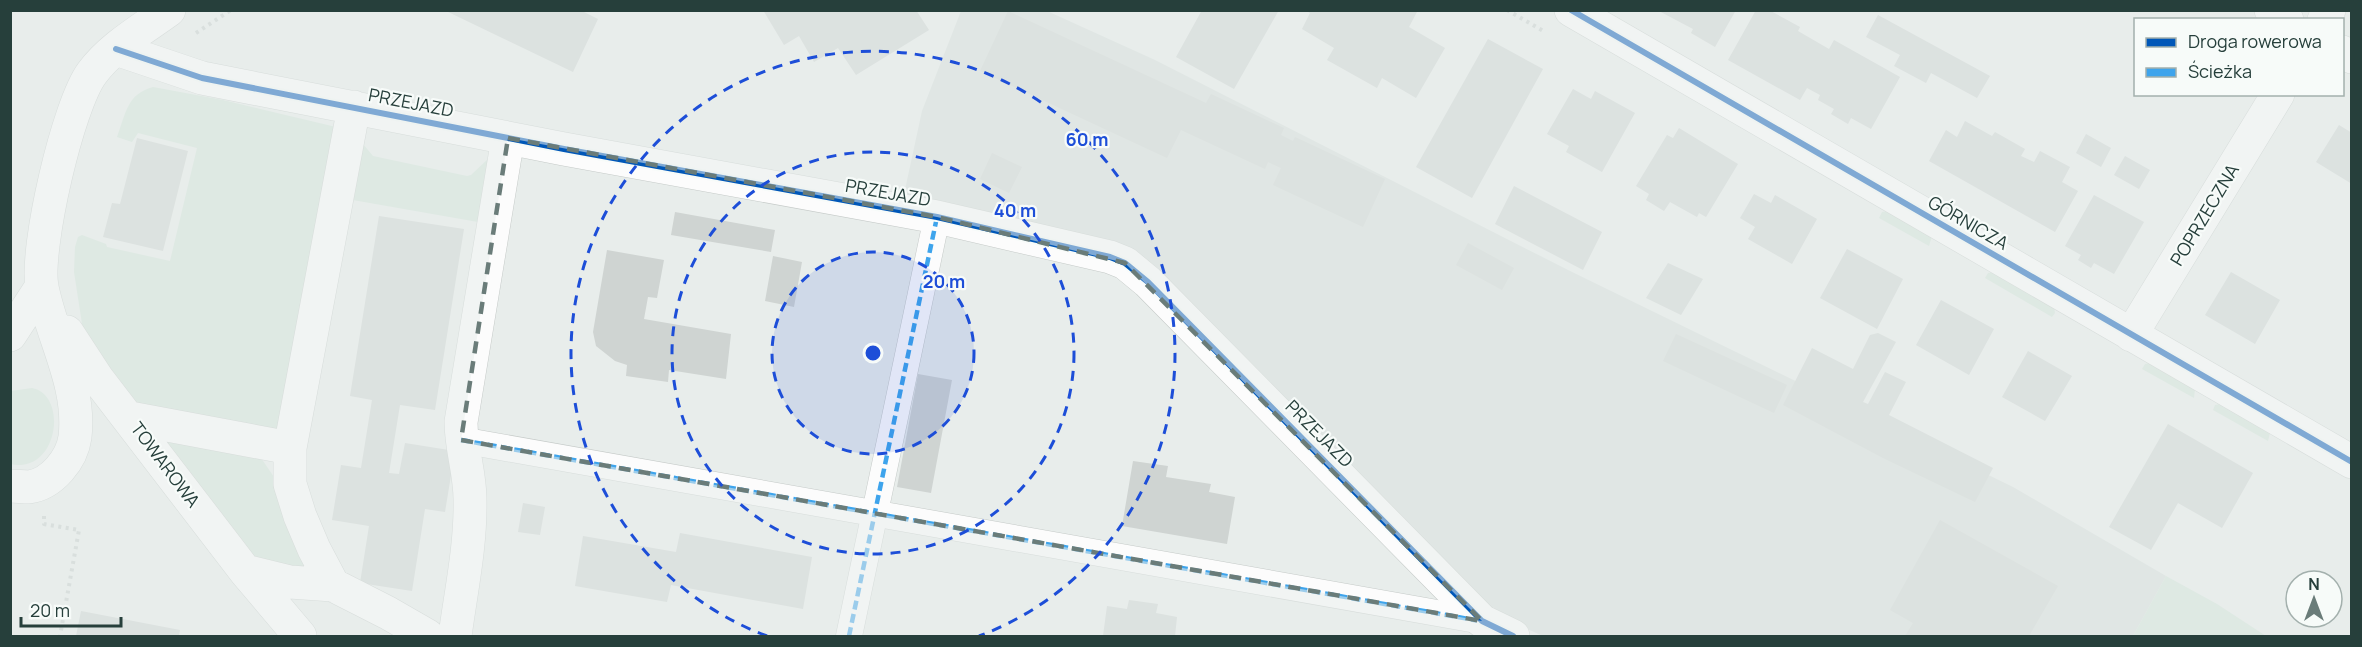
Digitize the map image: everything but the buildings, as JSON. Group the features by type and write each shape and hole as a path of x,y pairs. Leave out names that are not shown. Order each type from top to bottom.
{"street":[{"path":"10,486 29,487 45,482 65,462 75,440 76,409 73,389 42,286 48,214 69,128 87,80 104,59 169,10"},
{"name":"GÓRNICZA","path":"1570,10 2352,462"},
{"path":"2271,10 2284,18"},
{"name":"PRZEJAZD","path":"116,49 202,78 508,138 937,217 1110,257 1138,272 1482,621 1513,636"},
{"name":"POPRZECZNA","path":"2131,335 2277,96"},
{"path":"333,585 314,549 290,484 290,448 354,108"},
{"path":"455,636 470,518 468,473 460,440 460,422 508,138"},
{"path":"849,636 937,217"},
{"path":"10,335 42,286"},
{"name":"TOWAROWA","path":"42,286 80,354 245,571 300,636"},
{"path":"130,418 290,448"},
{"path":"460,440 1482,621"},
{"path":"245,571 290,582 333,585 429,636"}],"path":[{"path":"58,527 79,530 60,636"}],"highlighted area":[{"path":"508,138 937,217 1125,263 1482,621 461,440"}],"shaded area":[{"path":"961,11 1047,11 1155,60 1568,270 2013,487 2166,576 2133,636 1543,636 1494,614 1153,273 903,199 922,111"}],"green space":[{"path":"153,87 223,100 336,127 282,431 137,408 85,343 74,272 75,247 78,237 82,235 106,244 107,247 170,261 197,148 138,133 132,142 117,137 125,112 133,100 144,90"},
{"path":"363,144 373,156 467,176 489,158 478,222 347,199"},
{"path":"1888,211 1932,236 1929,246 1879,218 1882,212"},
{"path":"1993,272 2054,307 2055,313 2052,317 1985,278 1988,273"},
{"path":"2150,363 2195,389 2194,398 2142,369 2145,364"},
{"path":"32,388 44,394 51,404 54,418 53,433 48,447 39,458 26,464 10,464 11,391"},
{"path":"2220,404 2270,433 2268,441 2213,410 2215,405"},
{"path":"156,438 261,458 274,477 308,558 300,573 252,562"},
{"path":"2166,576 2217,604 2266,636 2133,636"}],"marked path":[{"path":"849,636 937,217"},
{"path":"461,440 1480,621"}],"cycle path":[{"path":"1571,10 2352,462"},
{"path":"116,49 202,78 564,149 937,217 1110,257 1125,263 1148,282 1482,621 1513,636"}]}
